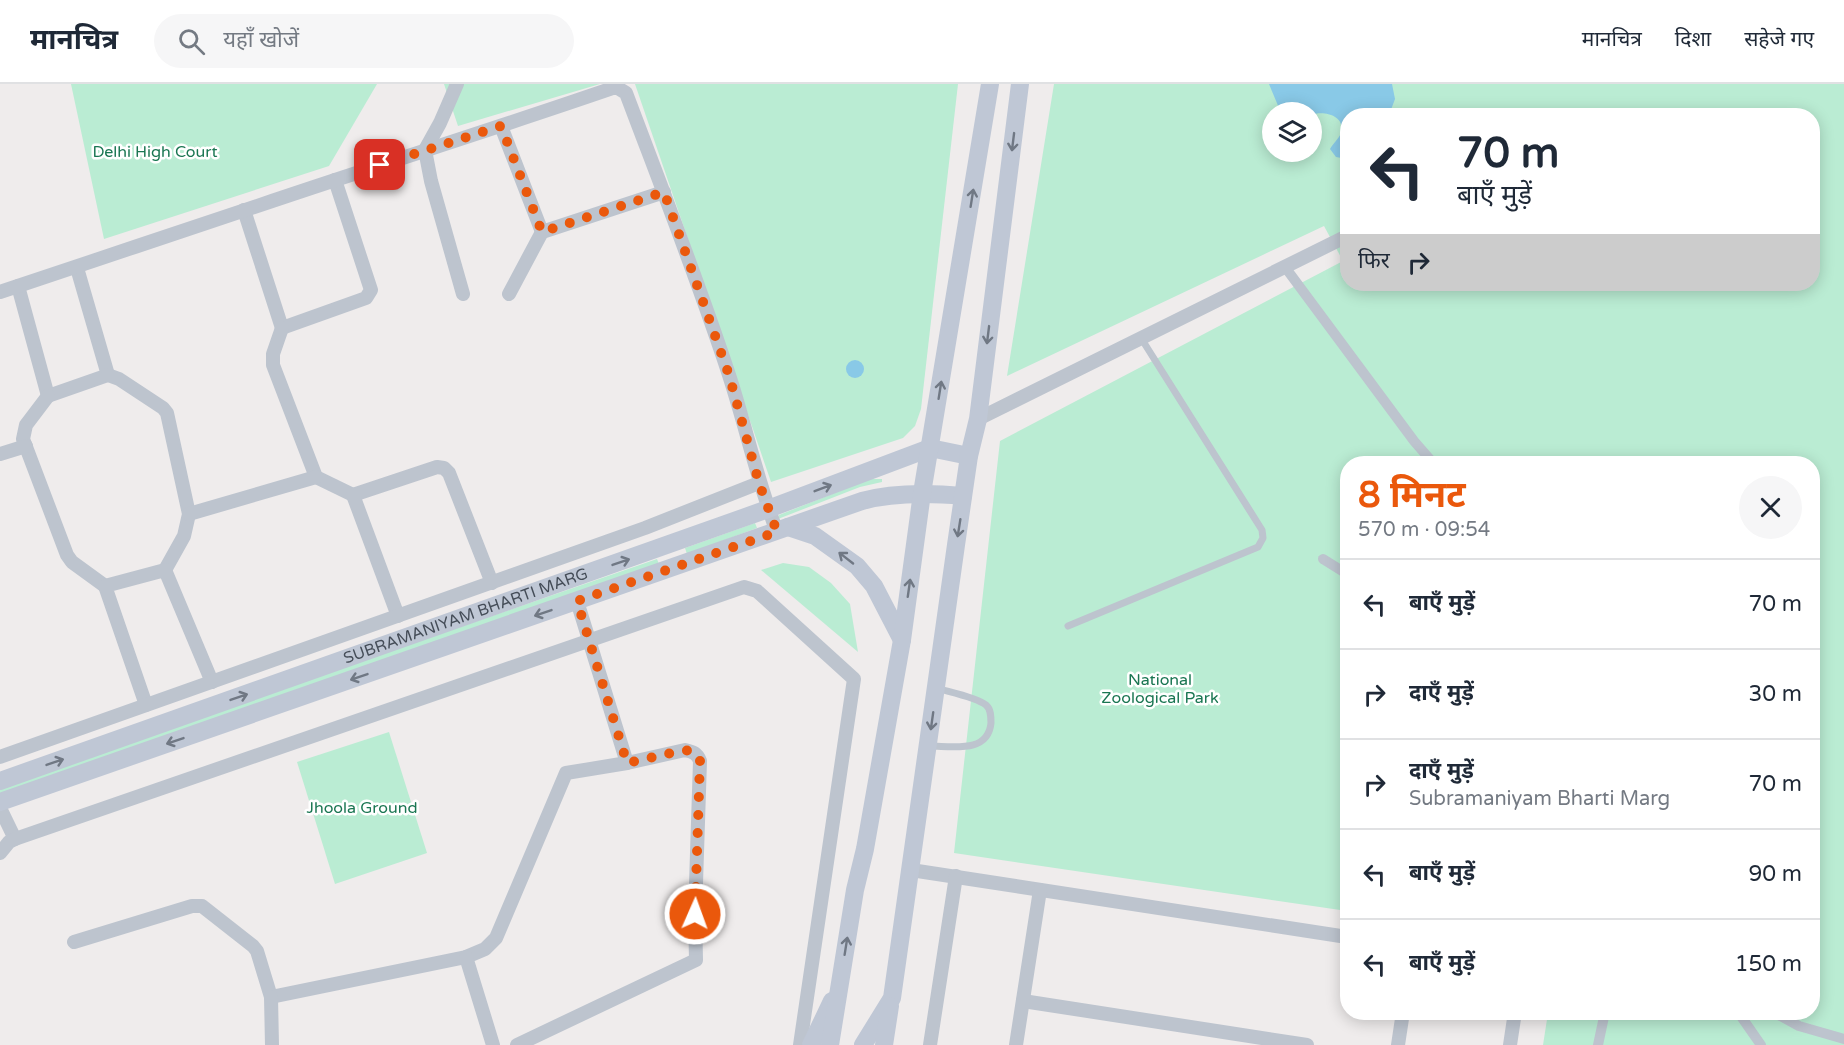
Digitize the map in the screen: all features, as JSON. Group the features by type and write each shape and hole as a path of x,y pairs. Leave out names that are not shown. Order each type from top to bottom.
{"main road":[{"path":"831,1045 855,890 865,849 902,640 922,493 990,84"},
{"path":"884,1045 969,456 978,419 1020,84"},
{"path":"930,448 969,456"},
{"name":"SUBRAMANIYAM BHARTI MARG","path":"0,781 768,509 930,448"},
{"name":"SUBRAMANIYAM BHARTI MARG","path":"0,802 880,496 922,493 963,496"},
{"path":"783,529 815,536 857,566 874,586 902,640"},
{"path":"810,1045 840,985"},
{"path":"863,1045 892,998"}],"street":[{"path":"458,84 425,150 431,181 462,294"},
{"path":"0,292 618,87 626,93 664,192 729,375 768,509 783,529"},
{"path":"501,126 542,232"},
{"path":"282,328 366,298 371,290 335,180"},
{"path":"509,294 542,232 664,192"},
{"path":"244,210 282,328 273,354 273,365 316,477"},
{"path":"978,419 1340,240"},
{"path":"1285,267 1427,456"},
{"path":"77,268 108,375"},
{"path":"18,286 48,396"},
{"path":"105,586 165,570 184,536 189,514 167,413 119,379 108,375 48,396 26,425 24,439 67,555 105,586 146,705"},
{"path":"0,454 26,446"},
{"path":"353,495 437,467 444,468 492,583"},
{"path":"189,514 316,477 353,495 398,616"},
{"path":"0,757 645,528 759,483"},
{"path":"1323,559 1340,570"},
{"path":"165,570 212,682"},
{"path":"0,853 9,842 15,839 744,587 750,588 757,591 854,679 800,1045"},
{"path":"577,601 627,763"},
{"path":"271,998 466,957 485,948 496,938 566,773 685,750 698,755 700,761 695,914 696,960 517,1045"},
{"path":"0,808 15,839"},
{"path":"911,870 1340,936"},
{"path":"930,1045 956,876"},
{"path":"1016,1045 1040,890"},
{"path":"74,942 192,906 202,906 253,946 256,951 271,998 272,1045"},
{"path":"466,957 493,1045"},
{"path":"1023,1001 1303,1045"},
{"path":"1398,1045 1402,1020"},
{"path":"1510,1045 1514,1020"},
{"path":"1598,1045 1603,1020"},
{"path":"1744,1020 1761,1045"},
{"path":"1788,1020 1799,1026 1844,1039"}],"lane":[{"path":"1068,626 1258,548 1263,538 1262,530 1141,338"},
{"path":"928,746 978,744 986,738 991,722 990,712 985,704 936,688"}],"green space":[{"name":"Delhi High Court","path":"71,84 377,84 329,166 104,239"},
{"path":"444,84 600,84 458,126"},
{"path":"635,84 958,84 921,409 915,426 903,438 771,482"},
{"name":"National Zoological Park","path":"1054,84 1844,84 1844,1045 1543,1045 1547,1020 1820,1020 1820,456 1340,456 1340,910 954,853 1000,441 1340,263 1340,291 1820,291 1820,108 1340,108 1340,255 1324,226 1007,376"},
{"path":"870,479 882,479 882,482 860,487 778,519 779,515"},
{"path":"755,523 757,528 687,554 685,548"},
{"path":"657,559 659,564 0,795 0,786"},
{"path":"783,563 809,567 831,583 850,604 858,652 761,570"},
{"name":"Jhoola Ground","path":"389,732 427,853 335,884 297,762"}],"water":[{"path":"1269,84 1392,84 1395,99 1392,108 1340,108 1340,122 1337,118 1322,113 1322,102 1276,102"},
{"path":"1340,134 1340,158 1336,157 1330,149"},
{"path":"855,360 861,363 864,369 861,375 855,378 849,375 846,369 849,363"}],"route":[{"path":"380,165 501,126 542,232 664,192 729,375 759,483 777,532 577,601 627,763 685,750 698,755 700,761 695,914"}]}
